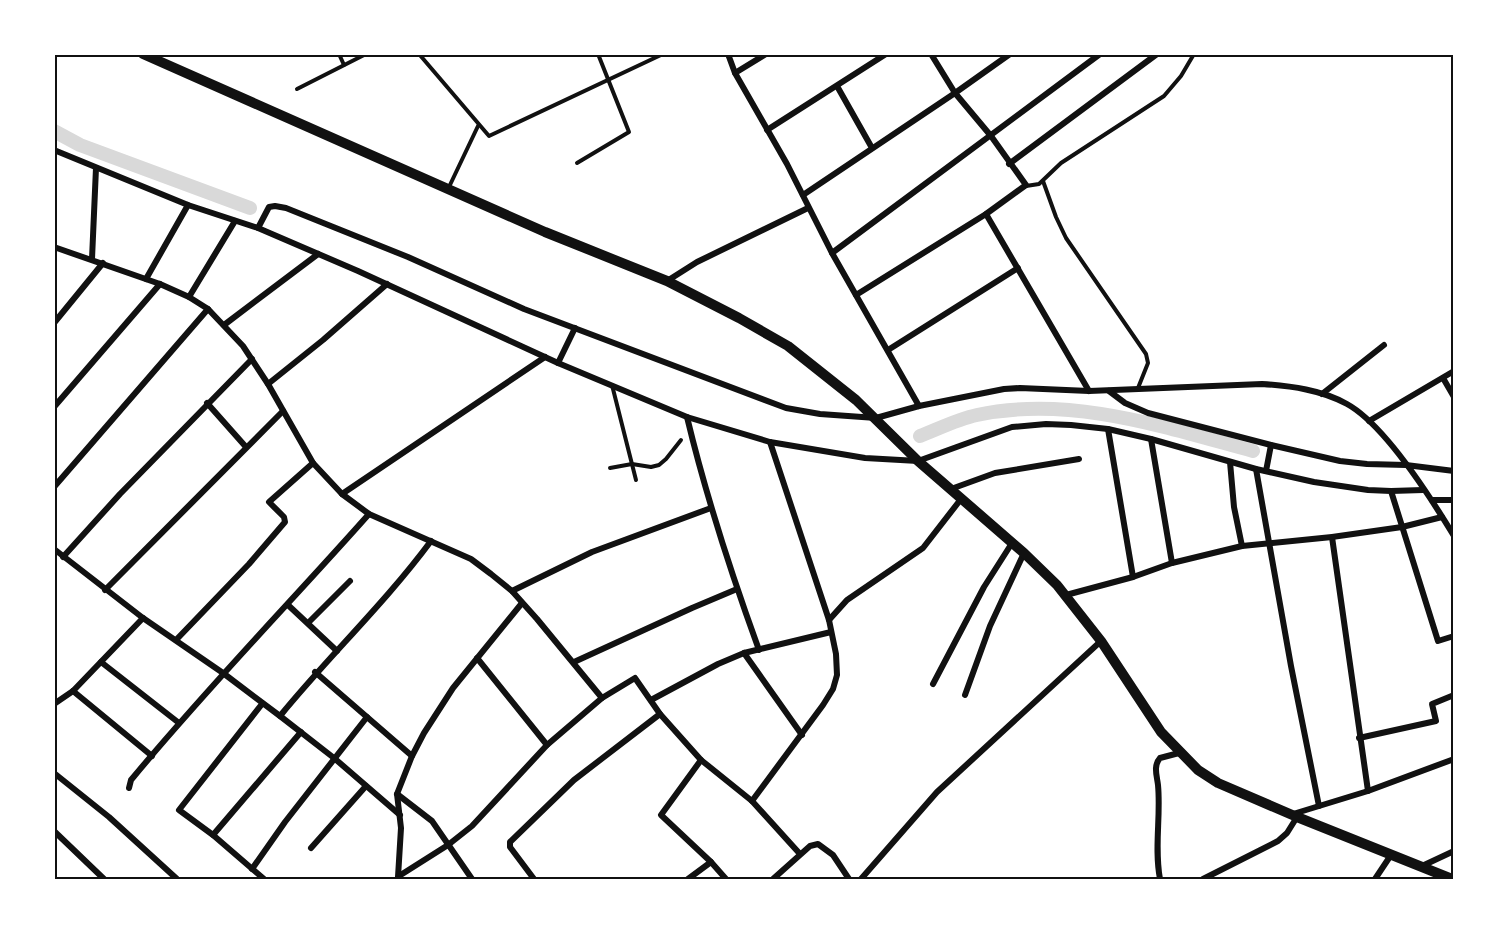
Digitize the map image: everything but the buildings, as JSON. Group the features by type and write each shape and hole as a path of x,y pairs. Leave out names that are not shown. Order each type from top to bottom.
{"main road":[{"path":"143,54 583,248 667,281 788,346 876,418 918,461 1024,553 1066,595 1101,641 1161,732 1197,770 1218,783 1294,816 1392,854 1426,872 1452,879"}],"street":[{"path":"728,54 735,73 803,195 832,253 919,406"},
{"path":"735,73 766,54"},
{"path":"767,130 886,54"},
{"path":"856,295 1025,187 991,136 955,93 931,54"},
{"path":"803,195 1010,54"},
{"path":"832,253 1100,54"},
{"path":"1009,164 1157,54"},
{"path":"837,86 872,148"},
{"path":"54,150 188,205 258,228 387,284 558,363 687,417 770,442 865,458 918,461 995,433 1029,424 1054,424 1108,429 1256,469 1314,482 1368,490 1423,490"},
{"path":"92,259 96,168"},
{"path":"147,279 188,205"},
{"path":"258,228 269,207 286,208 408,256 524,309 776,406 820,414 876,418 919,406 1004,389 1020,388 1089,391 1262,384 1281,385 1323,394 1346,404 1369,421 1432,500 1454,536"},
{"path":"667,281 697,261 808,208"},
{"path":"986,214 1089,391"},
{"path":"189,297 235,221"},
{"path":"54,247 160,284 189,297 208,309 252,358 313,464 342,494 369,514 471,559 512,591 602,698"},
{"path":"224,325 318,254"},
{"path":"54,323 103,263"},
{"path":"888,350 1018,268"},
{"path":"54,407 160,284"},
{"path":"268,384 387,284"},
{"path":"54,487 208,309"},
{"path":"558,363 575,328"},
{"path":"1323,394 1384,345"},
{"path":"342,494 545,357"},
{"path":"63,556 252,358"},
{"path":"1369,421 1454,371"},
{"path":"1443,378 1454,397"},
{"path":"1109,390 1125,403 1148,413 1271,445 1340,461 1454,471"},
{"path":"207,403 246,447"},
{"path":"105,590 283,411"},
{"path":"687,417 711,508 759,650"},
{"path":"1108,429 1133,577"},
{"path":"1151,439 1172,563"},
{"path":"752,801 823,705 836,680 838,669 829,620 770,442"},
{"path":"1266,471 1271,445"},
{"path":"950,490 996,473 1079,459"},
{"path":"1230,462 1234,507 1242,546"},
{"path":"176,640 249,564 285,522 284,517 269,502 313,464"},
{"path":"1256,469 1319,806"},
{"path":"1391,491 1438,642 1454,636"},
{"path":"829,620 847,600 923,548 961,499"},
{"path":"1432,500 1454,500"},
{"path":"512,591 592,552 711,508"},
{"path":"129,788 131,780 179,723 369,514"},
{"path":"1066,595 1133,577 1172,563 1242,546 1332,537 1442,517"},
{"path":"1332,537 1368,791"},
{"path":"280,716 315,672 408,573 431,541"},
{"path":"933,684 984,587 1012,543"},
{"path":"54,549 105,590 223,673 301,732 400,815"},
{"path":"965,695 990,626 1024,553"},
{"path":"308,623 350,581"},
{"path":"574,662 737,589"},
{"path":"398,878 401,828 397,794 412,756 453,688 522,603"},
{"path":"288,605 337,651"},
{"path":"54,704 73,691 143,618"},
{"path":"651,700 718,664 744,653 831,632"},
{"path":"861,879 937,792 1101,641"},
{"path":"744,653 802,735"},
{"path":"477,658 546,745"},
{"path":"101,662 179,723"},
{"path":"315,672 412,756"},
{"path":"398,878 472,826 546,745 602,698 635,678 660,714 701,760 752,801 800,854"},
{"path":"73,691 152,756"},
{"path":"1359,738 1436,721 1431,704 1454,695"},
{"path":"262,704 179,810 213,835 264,879"},
{"path":"534,879 509,844 574,780 660,714"},
{"path":"252,869 285,822 367,717"},
{"path":"213,835 301,732"},
{"path":"1160,879 1157,864 1159,801 1156,766 1160,758 1179,753"},
{"path":"1203,879 1278,841 1287,833 1294,816 1454,759"},
{"path":"701,760 661,815 726,879"},
{"path":"54,773 109,818 177,879"},
{"path":"311,848 366,786"},
{"path":"397,794 432,821 472,879"},
{"path":"54,831 104,879"},
{"path":"773,879 810,846 822,846 833,855 849,879"},
{"path":"1426,872 1454,851"},
{"path":"1375,879 1392,854"},
{"path":"688,879 711,862"}],"lane":[{"path":"339,54 344,65"},
{"path":"297,89 366,54"},
{"path":"419,54 478,126 489,136 663,54"},
{"path":"577,163 629,132 598,54"},
{"path":"1025,187 1039,184 1060,163 1164,96 1181,76 1194,54"},
{"path":"448,189 478,126"},
{"path":"1042,181 1066,238 1146,354 1148,363 1138,388"},
{"path":"611,385 636,480"},
{"path":"610,468 632,464 651,467 659,465 681,440"}],"waterway":[{"path":"54,131 80,145 250,208"},
{"path":"920,436 977,415 1012,410 1047,409 1116,416 1253,451"}]}
